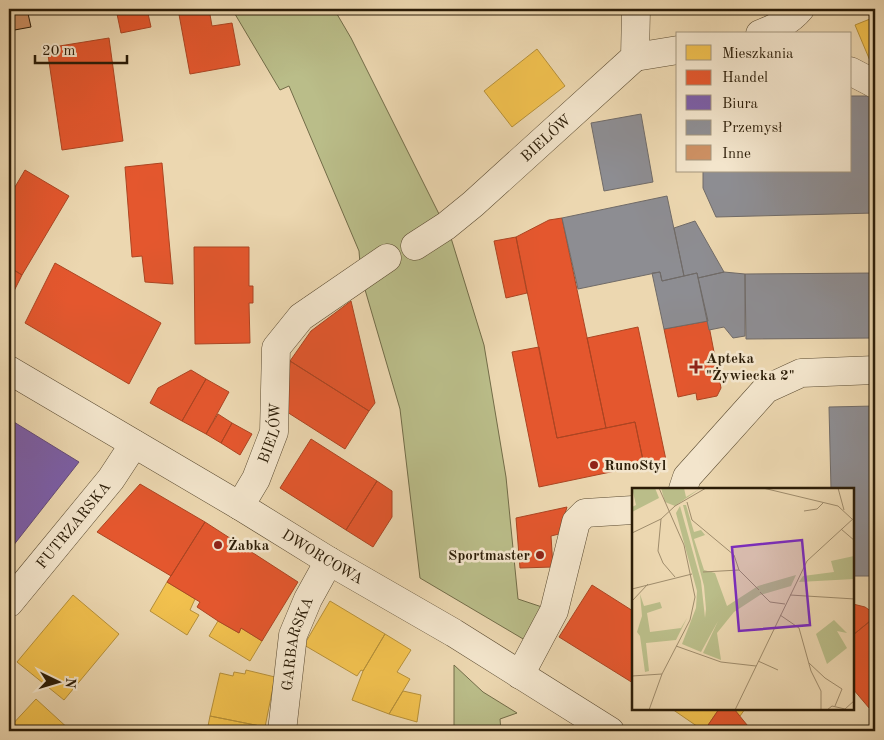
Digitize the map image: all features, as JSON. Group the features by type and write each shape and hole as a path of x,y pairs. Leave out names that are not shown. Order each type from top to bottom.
{"street":[{"path":"636,9 635,57 676,50"},
{"path":"765,32 798,20"},
{"name":"BIELÓW","path":"415,246 446,226 472,204 635,57"},
{"path":"852,73 875,84"},
{"name":"BIELÓW","path":"240,506 256,479 274,432 276,348 301,318 387,258"},
{"name":"DWORCOWA","path":"9,370 240,506 329,561 454,633 610,731"},
{"path":"684,488 687,476 766,389 801,373 875,370"},
{"name":"FUTRZARSKA","path":"9,603 111,479 134,444"},
{"path":"520,675 554,611 576,522 585,514 632,510"},
{"name":"GARBARSKA","path":"282,731 293,635 308,599 329,561"}],"green space":[{"path":"232,9 334,9 351,38 451,238 484,345 506,477 518,599 554,611 535,646 420,578 400,409 361,276 359,251 289,86 280,90"},
{"path":"454,665 483,692 517,713 500,719 501,731 454,731"}],"building: Mieszkania":[{"path":"865,9 875,9 875,12 868,15"},
{"path":"875,17 875,61 871,63 855,25"},
{"path":"537,49 565,86 512,127 484,91"},
{"path":"167,582 195,599 190,610 199,615 187,635 150,611"},
{"path":"73,595 119,634 64,700 17,662"},
{"path":"330,601 385,634 363,671 361,670 357,676 304,645"},
{"path":"218,621 239,633 241,628 262,641 250,661 209,636"},
{"path":"385,634 411,650 397,672 410,679 389,714 352,700 363,671"},
{"path":"246,670 275,677 265,727 210,716 220,673 233,676 234,672 245,674"},
{"path":"403,691 421,695 417,722 389,714"},
{"path":"36,699 71,731 9,731 9,728"},
{"path":"673,710 718,710 704,731"},
{"path":"735,710 744,710 740,716"},
{"path":"210,716 265,727 264,731 207,731"}],"building: Handel":[{"path":"116,9 142,9 117,14"},
{"path":"147,9 151,27 121,33 117,14"},
{"path":"178,9 209,9 212,26 232,23 240,65 190,74"},
{"path":"109,38 123,141 62,150 47,48"},
{"path":"162,163 173,284 145,282 142,256 132,257 125,167"},
{"path":"25,170 69,196 22,275 9,267 9,197"},
{"path":"562,218 606,428 557,438 516,237 549,220"},
{"path":"516,237 527,293 506,298 494,241"},
{"path":"194,247 249,247 249,286 253,286 253,303 249,303 250,343 195,344"},
{"path":"55,263 161,323 129,384 25,323"},
{"path":"9,267 22,275 9,301"},
{"path":"351,301 375,403 369,411 290,361 311,331"},
{"path":"708,321 721,388 717,396 697,400 696,393 678,397 664,329"},
{"path":"638,327 666,460 644,465 635,422 606,428 587,338"},
{"path":"539,347 557,438 635,422 644,465 539,487 512,352"},
{"path":"290,361 369,411 345,449 287,412"},
{"path":"191,370 206,379 182,421 150,403 158,388"},
{"path":"206,379 229,392 206,434 182,421"},
{"path":"218,414 232,423 221,443 206,434"},
{"path":"232,423 252,434 240,455 221,443"},
{"path":"311,439 377,481 346,530 280,488"},
{"path":"377,481 392,491 392,517 373,547 346,530"},
{"path":"140,484 205,522 171,576 97,532"},
{"path":"567,507 559,534 551,536 553,567 520,568 516,518"},
{"path":"205,522 298,582 262,641 241,628 239,633 218,621 197,607 200,602 167,582"},
{"path":"592,585 632,610 632,682 559,637"},
{"path":"854,604 865,607 875,614 875,617 854,634"},
{"path":"875,617 875,715 854,690 854,634"},
{"path":"718,710 735,710 752,731 704,731"}],"building: Biura":[{"path":"9,419 79,462 9,551"}],"building: Przemysł":[{"path":"852,96 873,96 875,213 716,217 703,188 703,172 852,172"},
{"path":"641,114 653,182 604,191 591,123"},
{"path":"667,196 684,276 662,281 660,272 578,289 562,218"},
{"path":"695,221 724,272 698,278 697,273 684,276 674,228"},
{"path":"660,272 662,281 697,273 708,321 664,329 652,273"},
{"path":"724,272 745,274 745,336 733,338 724,327 709,330 698,278"},
{"path":"874,273 874,338 746,339 745,274"},
{"path":"875,406 875,576 854,576 854,488 831,488 829,407"}],"building: Inne":[{"path":"9,9 27,9 31,27 9,31"}],"place":[{"name":"Apteka \"Żywiecka 2\"","path":"696,367"},
{"name":"RunoStyl","path":"594,465"},
{"name":"Żabka","path":"218,545"},
{"name":"Sportmaster","path":"540,555"}]}
